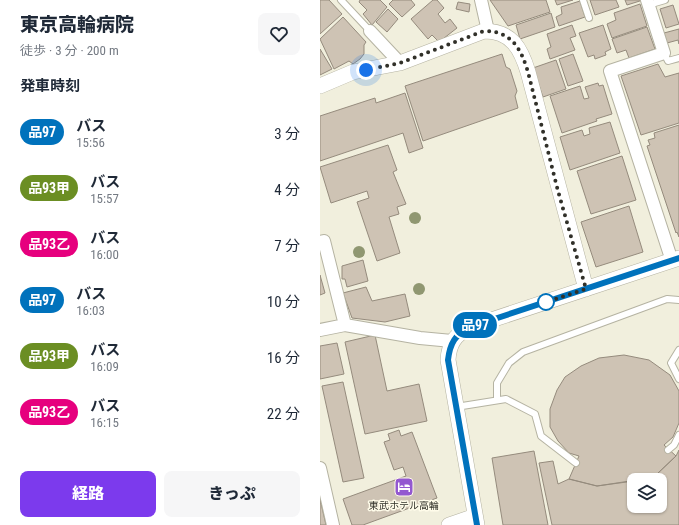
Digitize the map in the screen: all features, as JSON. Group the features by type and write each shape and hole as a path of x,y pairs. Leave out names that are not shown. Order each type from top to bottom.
{"street":[{"path":"481,0 488,31"},
{"path":"449,525 476,520 448,360 452,340 460,332 470,327 675,259 610,71 664,53 648,3"},
{"path":"370,31 400,63"},
{"path":"320,86 353,72 400,63 473,35 488,31 502,34 511,40 522,54 586,289"},
{"path":"320,242 324,241 345,325"},
{"path":"320,330 345,325 420,338 452,340"},
{"path":"320,468 333,525"}],"lane":[{"path":"341,0 370,31"},
{"path":"583,0 589,18"},
{"path":"648,3 665,0"},
{"path":"664,53 668,61 679,58"},
{"path":"497,400 497,383 509,363 523,352 667,299 679,300"},
{"path":"679,350 671,363 679,379"},
{"path":"456,408 506,399 535,414 541,436 576,464"},
{"path":"668,450 674,445 679,435"}],"building":[{"path":"320,0 329,0 342,14 320,34"},
{"path":"360,0 380,0 387,7 372,25 363,14 367,10 359,2"},
{"path":"393,0 411,0 415,5 402,17 389,4"},
{"path":"433,0 437,0 444,8 438,14 445,23 450,19 457,28 439,42 432,35 428,39 411,19"},
{"path":"490,0 546,0 550,12 508,26"},
{"path":"555,0 573,0 557,5"},
{"path":"590,0 616,0 619,7 595,15"},
{"path":"625,0 643,0 627,5"},
{"path":"580,1 585,17 559,26 556,17 562,14 561,7"},
{"path":"458,2 470,4 469,12 456,9"},
{"path":"640,4 647,26 612,38 607,24 616,20 614,13"},
{"path":"673,5 679,24 666,28 660,9"},
{"path":"388,9 398,19 387,32 376,22"},
{"path":"551,13 555,27 520,39 516,25"},
{"path":"343,17 366,42 364,45 364,54 353,64 349,61 334,69 320,39"},
{"path":"572,25 576,36 570,38 575,50 550,59 547,49 551,47 547,34"},
{"path":"603,25 611,49 605,52 606,55 595,59 594,55 588,57 579,33"},
{"path":"647,27 655,49 629,58 626,50 617,53 612,39"},
{"path":"679,29 679,44 678,40 667,43 664,33"},
{"path":"320,49 332,69 320,75"},
{"path":"502,54 506,67 510,69 517,91 515,96 518,108 423,141 405,86"},
{"path":"573,54 583,81 568,86 559,59"},
{"path":"556,60 566,89 543,97 533,68"},
{"path":"658,64 665,77 679,73 679,123 641,135 621,76"},
{"path":"598,83 599,86 603,85 612,114 596,119 597,121 562,133 550,96 580,86 584,99 589,98 585,87"},
{"path":"405,93 423,148 409,153 403,133 320,161 320,116 375,98 376,103"},
{"path":"610,122 620,153 570,170 560,137 582,130 584,136 590,134 589,128"},
{"path":"679,125 679,237 677,232 676,233 647,146 650,145 648,140 655,138 654,133"},
{"path":"388,145 397,170 393,172 406,204 397,207 399,214 389,217 400,253 377,261 357,202 369,198 367,191 331,203 320,167"},
{"path":"622,156 636,200 591,214 577,171"},
{"path":"629,206 643,252 596,267 581,222"},
{"path":"363,260 368,281 347,287 345,279 342,279 342,266"},
{"path":"320,275 325,293 320,295"},
{"path":"366,287 372,301 405,294 410,316 385,322 352,318 343,293"},
{"path":"375,335 387,391 419,384 427,421 365,434 345,342"},
{"path":"337,343 344,374 320,379 320,346"},
{"path":"624,355 649,360 670,375 679,391 679,423 673,437 664,445 676,456 658,473 627,473 627,481 597,486 569,479 579,456 569,453 558,441 550,427 550,409 557,390 565,377 581,366 599,358"},
{"path":"343,382 364,478 343,482 322,386"},
{"name":"東武ホテル高輪","path":"399,430 401,436 412,432 437,498 363,525 352,525 343,499 406,476 403,467 394,470 384,442 390,440 388,434"},
{"path":"679,450 679,525 552,525 539,463 553,461 558,484 569,479 597,486 627,482 627,513 667,513 667,473 658,473 676,456"},
{"path":"534,451 548,525 503,525 492,458"},
{"path":"320,499 326,525 320,525"}],"bus line":[{"name":"品97","path":"477,525 448,360 452,340 460,332 470,327 679,258"}],"place":[{"name":"東武ホテル高輪","path":"404,487"}],"route":[{"path":"366,70 391,66 484,31 493,31 502,34 511,40 517,47 522,54 528,72 558,191 586,289 546,302"}]}
